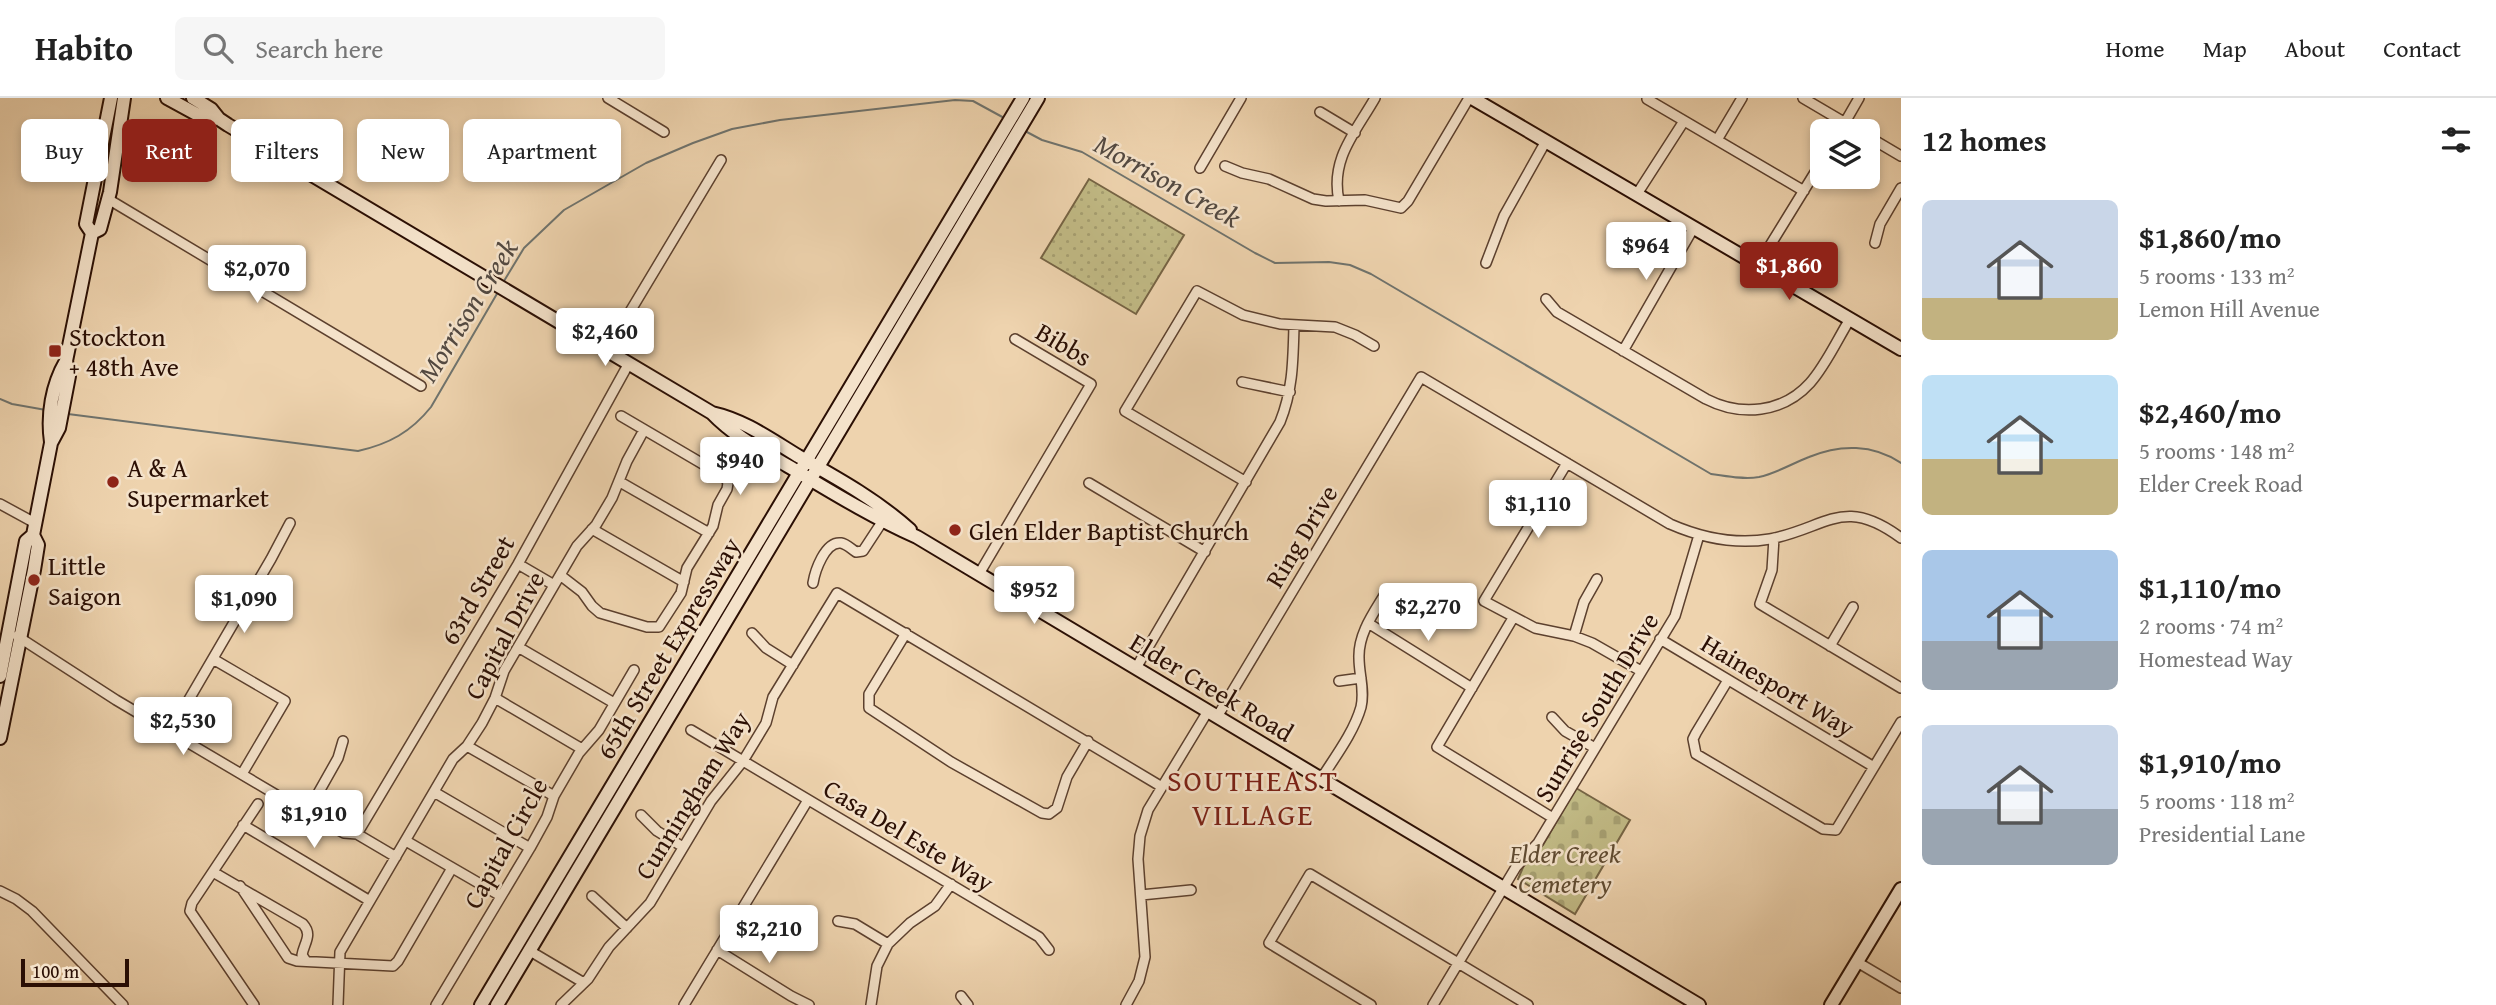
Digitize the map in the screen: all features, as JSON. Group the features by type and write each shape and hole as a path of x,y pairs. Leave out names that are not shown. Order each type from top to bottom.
{"main road":[{"path":"0,738 4,698 16,635 26,541 34,529 58,400 57,377 66,361 92,233 86,224 111,98"},
{"path":"92,233 100,229 108,200 124,98"},
{"path":"118,141 124,134 131,98"},
{"name":"Elder Creek Road","path":"167,98 200,116 219,119"},
{"name":"Elder Creek Road","path":"193,98 211,109 219,119 712,413 728,430 799,473 882,522 917,537 1699,1005"},
{"name":"65th Street Expressway","path":"497,1005 819,468 1023,107 1038,98"},
{"path":"1471,98 1901,349"},
{"name":"65th Street Expressway","path":"481,1005 806,461 1009,135"},
{"name":"Elder Creek Road","path":"712,413 733,418 819,468 888,511 917,537"},
{"path":"0,676 16,635"},
{"path":"1831,1005 1901,888"}],"street":[{"path":"608,98 664,132"},
{"path":"1200,168 1241,98"},
{"path":"1339,201 1335,179 1337,168 1375,98"},
{"path":"1225,166 1269,179 1313,199 1365,200 1401,208 1408,201 1471,98"},
{"path":"1717,140 1742,98"},
{"path":"1802,98 1831,119"},
{"path":"1847,119 1859,98"},
{"path":"1647,99 1804,191"},
{"path":"1320,112 1354,133"},
{"path":"1637,194 1684,121"},
{"path":"1486,263 1504,216 1546,141"},
{"path":"1880,144 1901,156"},
{"path":"607,350 720,160"},
{"path":"1758,265 1810,181"},
{"path":"1875,243 1880,224 1901,188"},
{"path":"108,200 421,386"},
{"path":"1623,351 1694,228"},
{"path":"1246,482 1125,411 1197,291 1243,315 1294,326 1335,327 1374,346"},
{"path":"1546,299 1557,312 1623,351 1716,404 1740,410 1765,409 1786,401 1808,385 1850,319"},
{"path":"1136,668 1280,422 1293,373 1294,326"},
{"name":"Bibbs","path":"979,574 1091,384 1015,339"},
{"name":"63rd Street","path":"357,834 518,564 629,363"},
{"name":"Ring Drive","path":"1126,1005 1139,981 1145,957 1138,859 1140,836 1149,810 1213,714 1421,377 1567,463"},
{"path":"1242,382 1290,392"},
{"path":"560,575 582,592 600,613 647,627 659,627 681,593 687,568 716,518 718,505 727,489 725,477 621,416"},
{"name":"Capital Drive","path":"338,1005 340,952 453,759 467,746 495,698 501,676 577,545 592,529 620,482 627,461 644,430"},
{"path":"1641,671 1592,643 1574,636 1535,628 1485,601 1567,463 1670,524 1699,535 1733,541 1774,538 1824,520 1845,516 1875,521 1901,537"},
{"path":"620,482 709,533"},
{"path":"1089,483 1205,552"},
{"path":"0,504 34,529"},
{"path":"813,583 814,572 829,547 838,543 845,544 856,552 863,551 882,522"},
{"path":"170,732 271,559 289,523"},
{"path":"592,529 684,582"},
{"name":"Sunrise South Drive","path":"1433,1005 1516,867 1538,843 1681,603 1699,535"},
{"path":"1774,538 1772,570 1760,604 1901,688"},
{"path":"518,564 554,585"},
{"path":"1574,636 1584,602 1597,579"},
{"path":"1321,779 1358,717 1362,700 1359,651 1368,623 1388,589"},
{"name":"Cunningham Way","path":"561,1005 584,983 609,947 650,903 711,801 743,761 765,723 773,697 837,593 906,633"},
{"path":"1830,646 1853,607"},
{"path":"1513,618 1437,747 1553,818"},
{"path":"1368,623 1472,688"},
{"path":"752,633 766,648 793,665"},
{"path":"1087,741 1067,778 1057,808 1049,814 1042,813 951,762 872,712 867,702 869,694 906,633 1087,741 1162,787"},
{"path":"16,635 170,732 307,813 344,833 357,834 396,857"},
{"name":"Hainesport Way","path":"1660,639 1874,767"},
{"path":"518,647 614,703"},
{"path":"213,659 285,701 242,775"},
{"name":"Capital Circle","path":"436,1005 530,848 547,817 554,796 582,749 599,730 634,670"},
{"path":"1339,681 1361,678"},
{"path":"1728,680 1696,733 1693,740 1696,754 1816,827 1829,831 1836,830 1901,722"},
{"path":"495,698 582,749"},
{"path":"1552,717 1565,730 1595,748"},
{"name":"Casa Del Este Way","path":"691,730 1039,937 1049,950"},
{"path":"307,813 338,758 343,741"},
{"path":"467,746 554,796"},
{"path":"434,792 530,848"},
{"path":"684,1005 808,800"},
{"path":"254,1005 190,911 192,903 258,804"},
{"path":"641,815 657,831 683,848"},
{"path":"243,825 370,901"},
{"path":"406,841 501,896"},
{"path":"240,886 288,958 393,966 452,868"},
{"path":"213,872 303,924 308,929 309,936 302,956 306,961"},
{"path":"1371,1005 1269,943 1310,874 1528,1005"},
{"path":"871,1005 877,966 888,944 899,931 935,906 951,884"},
{"path":"1141,895 1191,890"},
{"path":"0,891 32,911 123,1005"},
{"path":"592,896 627,928"},
{"path":"838,921 855,924 888,944"},
{"path":"717,950 788,1001 809,1005"},
{"path":"530,951 584,983"},
{"path":"1857,962 1901,988"},
{"path":"961,996 968,1005"}],"green space":[{"path":"1089,179 1184,235 1136,314 1041,258"},
{"name":"Elder Creek Cemetery","path":"1576,788 1630,820 1575,914 1518,879 1524,865 1543,845"}],"waterway":[{"name":"Morrison Creek","path":"504,281 524,248 564,210 646,163 732,129 780,120 955,100 973,101 1006,119"},
{"name":"Morrison Creek","path":"1025,131 1042,140 1082,152 1275,263 1329,262 1350,265 1371,274 1711,474 1741,478 1759,477 1821,453 1844,448 1868,449 1901,463"},
{"name":"Morrison Creek","path":"68,414 358,451 369,448 389,441 407,430 431,407 498,292"},
{"name":"Morrison Creek","path":"0,399 46,410"}],"place":[{"name":"Stockton + 48th Ave","path":"55,351"},
{"name":"A & A Supermarket","path":"113,482"},
{"name":"Glen Elder Baptist Church","path":"955,530"},
{"name":"Little Saigon","path":"34,580"}],"district":[{"name":"SOUTHEAST VILLAGE","path":"1253,797"}]}
